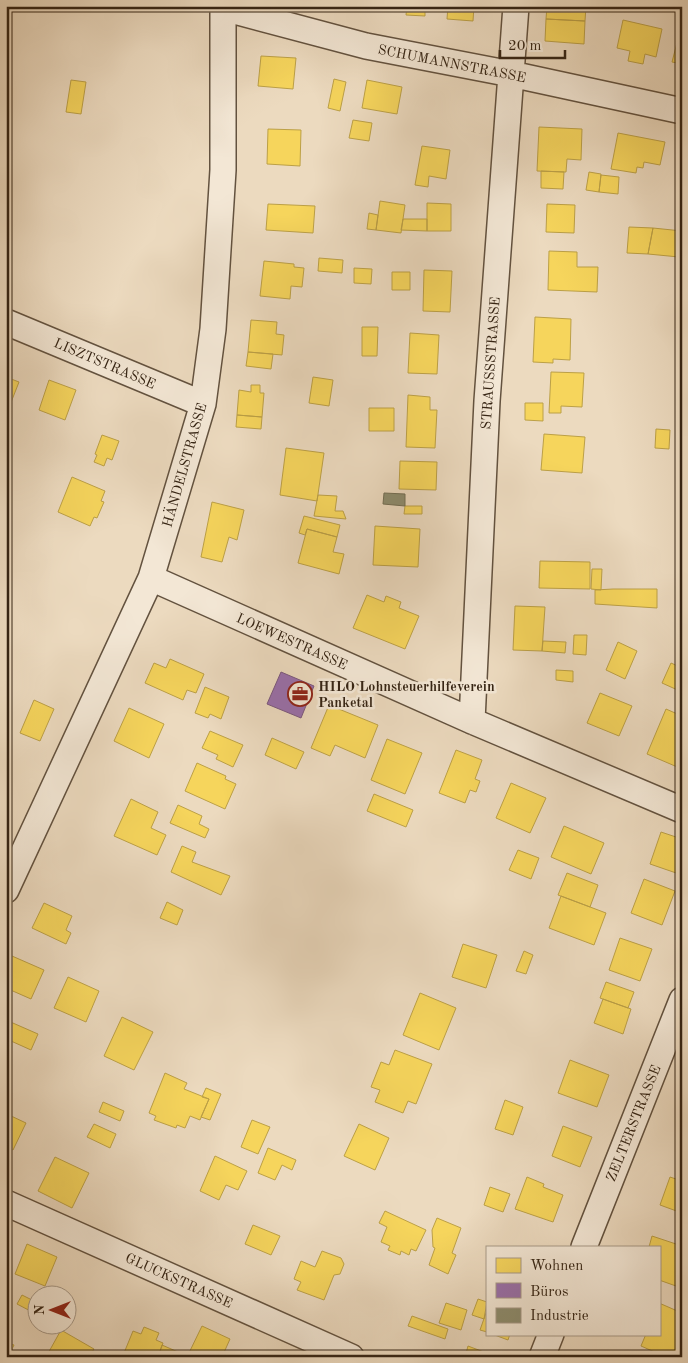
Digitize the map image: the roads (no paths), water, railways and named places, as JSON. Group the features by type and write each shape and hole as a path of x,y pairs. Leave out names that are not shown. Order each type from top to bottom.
{"street":[{"name":"STRAUSSSTRASSE","path":"472,721 487,401 516,6"},
{"name":"SCHUMANNSTRASSE","path":"223,7 366,46 511,74 682,111"},
{"name":"HÄNDELSTRASSE","path":"6,890 151,578 203,404 213,329 222,178 223,7"},
{"name":"LISZTSTRASSE","path":"6,322 203,404"},
{"name":"LOEWESTRASSE","path":"151,578 472,721 682,810"},
{"name":"ZELTERSTRASSE","path":"584,1246 682,1000"},
{"name":"GLUCKSTRASSE","path":"6,1203 352,1357"},
{"path":"542,1357 550,1336"}],"place":[{"name":"HILO Lohnsteuerhilfeverein Panketal","path":"300,694"}]}
